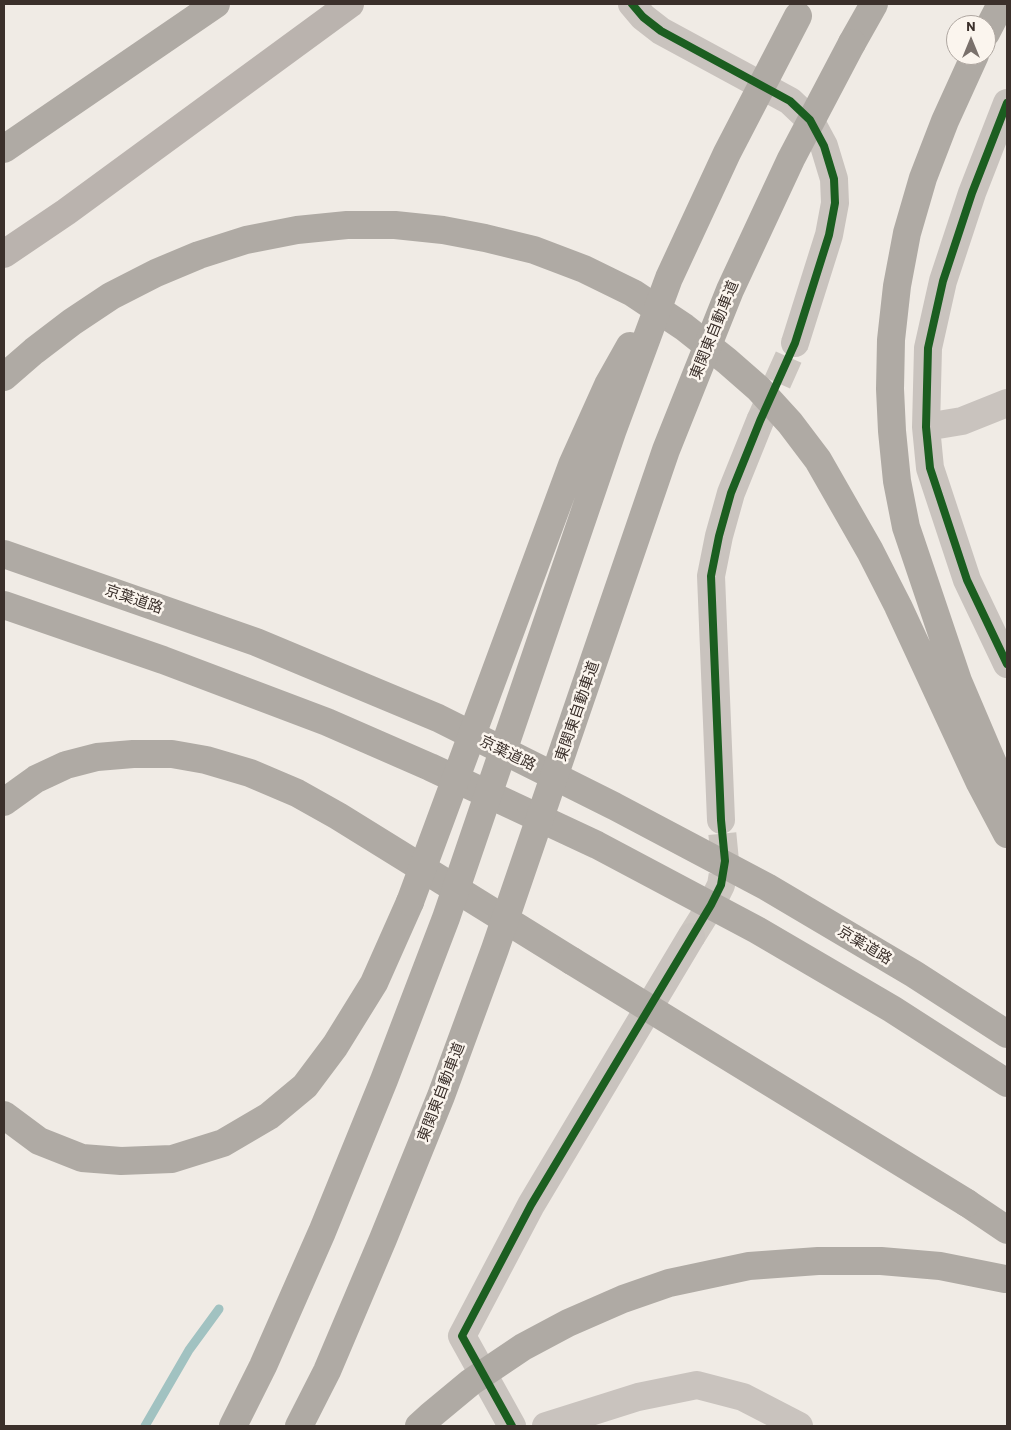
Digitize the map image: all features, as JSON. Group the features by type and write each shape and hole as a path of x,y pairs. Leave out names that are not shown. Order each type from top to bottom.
{"highway":[{"path":"4,149 216,4"},
{"name":"東関東自動車道","path":"299,1426 334,1354 441,1096 495,949 666,450 726,299 791,159 874,4"},
{"path":"233,1426 263,1366 322,1232 384,1080 446,918 612,432 669,278 726,153 801,10"},
{"path":"970,65 945,121 923,178 907,233 897,286 892,331 890,389 892,431 897,481 906,527 958,681 1007,796"},
{"path":"4,377 72,322 111,296 156,273 246,240 297,230 347,225 395,225 443,230 534,250 584,269 633,293 684,327 727,360 790,423 818,460 874,558 980,783 1007,834"},
{"path":"4,1115 39,1141 82,1158 121,1161 172,1159 223,1143 269,1116 305,1086 335,1046 374,983 410,902 572,465 608,385 669,278"},
{"name":"京葉道路","path":"4,554 256,642 438,718 614,806 767,887 914,974 1007,1034"},
{"path":"4,606 163,660 327,722 430,767 597,845 757,930 892,1009 1007,1083"},
{"path":"4,802 36,779 66,765 97,757 132,754 172,754 206,760 250,773 297,793 338,816 968,1203 1007,1230"},
{"path":"419,1426 471,1382 523,1347 568,1322 623,1299 669,1283 749,1266 818,1261 881,1261 940,1266 1006,1279"}],"street":[{"path":"4,254 66,212 350,4"},
{"path":"632,4 661,31 790,101 810,120 824,146 834,179 835,203 829,235 795,343"},
{"path":"1007,103 972,193 943,281 928,348 926,427 930,468 968,580 1007,664"},
{"path":"926,427 962,421 1007,403"},
{"path":"721,820 712,576 719,536 731,493 760,421"},
{"path":"512,1426 462,1336 531,1205 691,937"},
{"path":"546,1426 638,1397 697,1384 743,1398 799,1426"}],"waterway":[{"path":"145,1426 189,1350 219,1309"}],"tunnel":[{"path":"760,421 795,343"},
{"path":"691,937 721,885 725,861 721,820"}],"cycle path":[{"path":"512,1426 462,1336 531,1205 711,905 721,885 725,861 721,820 711,576 719,536 731,493 760,421 795,343 829,235 835,203 834,179 824,146 810,120 790,101 661,31 643,17 632,4"},
{"path":"1007,103 972,193 943,281 928,348 926,427 930,468 967,580 1007,664"}]}
